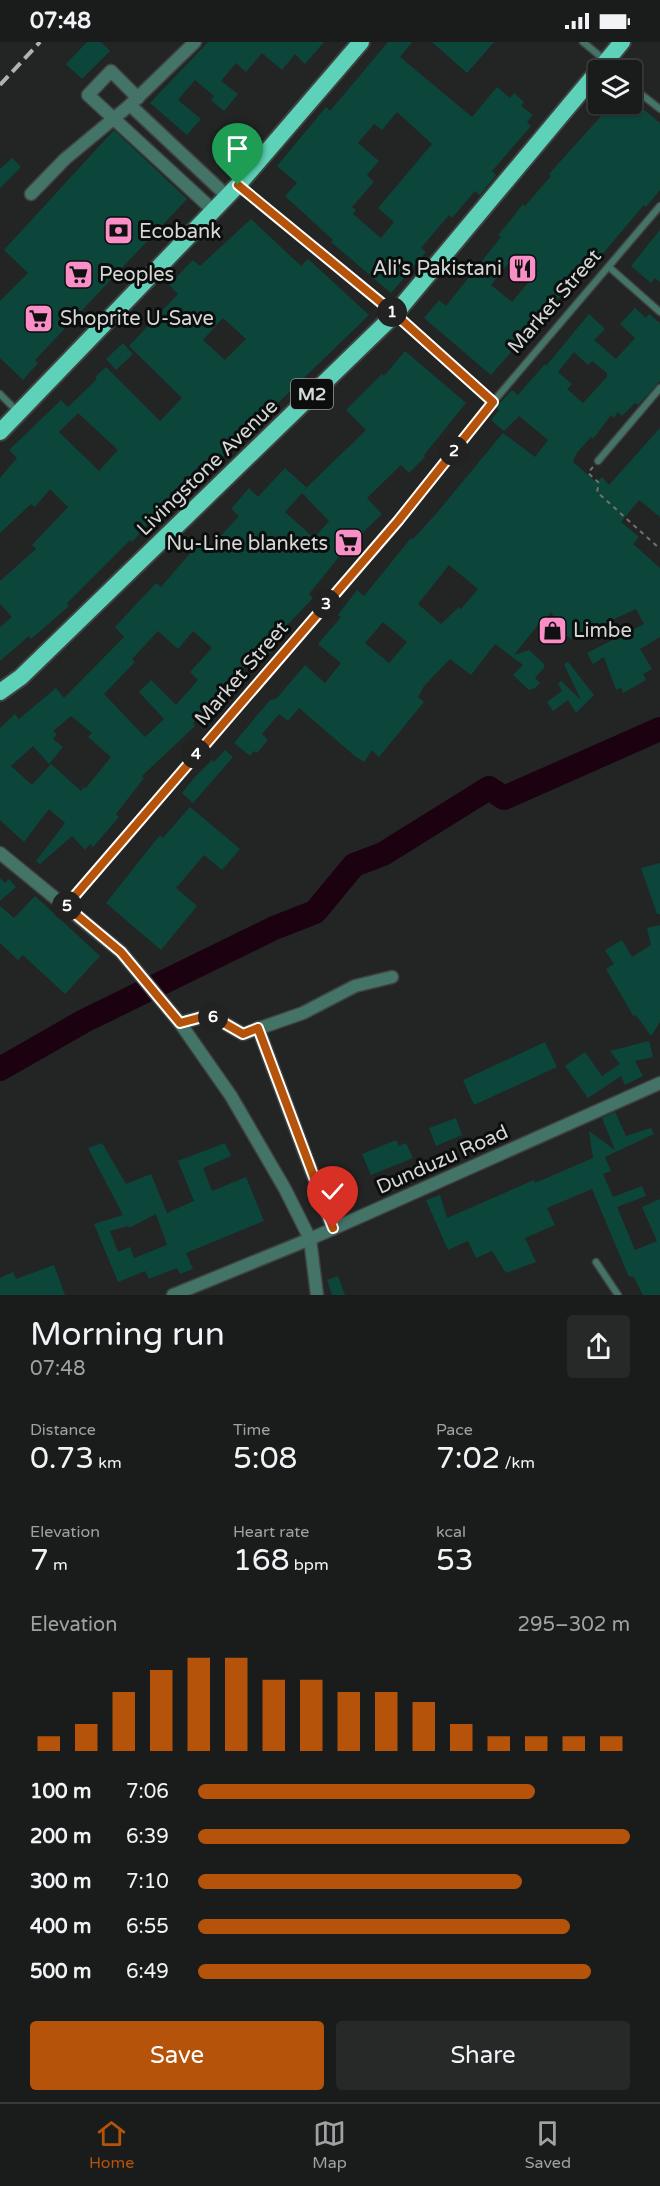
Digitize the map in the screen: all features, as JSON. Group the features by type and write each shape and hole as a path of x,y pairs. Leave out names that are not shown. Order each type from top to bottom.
{"highway":[{"path":"0,432 17,411 233,191 361,42"},
{"name":"Livingstone Avenue","path":"609,60 622,42"},
{"name":"Livingstone Avenue","path":"0,692 21,677 395,314 588,86"}],"street":[{"path":"31,194 65,159 134,102 195,42"},
{"path":"214,211 88,95 111,71 134,102 174,146 233,191"},
{"path":"159,162 174,146"},
{"path":"0,853 121,952 180,1023 231,1096 285,1189 310,1239 317,1295"},
{"path":"180,1023 210,1015 243,1034 303,1013 355,986 392,977"},
{"path":"258,1028 333,1228"},
{"name":"Dunduzu Road","path":"173,1295 310,1239 660,1083"}],"lane":[{"path":"583,42 597,60"},
{"path":"642,95 660,109"},
{"path":"233,191 395,314 493,402"},
{"name":"Market Street","path":"66,906 398,521 493,402 660,207"},
{"path":"609,267 660,312"},
{"path":"598,461 660,388"},
{"path":"0,394 17,411"},
{"path":"596,1262 618,1295"}],"path":[{"path":"598,461 588,473 599,483 597,492 660,549"}],"building":[{"path":"87,42 101,42 110,51 82,79 66,64"},
{"path":"208,42 324,42 305,64 295,54 282,70 262,53 246,72 236,63 221,81 238,94 224,111 211,100 214,96 195,80 178,100 201,119 187,135 150,103"},
{"path":"388,42 412,42 400,57 472,117 497,87 510,98 514,93 524,102 521,106 533,115 527,122 531,126 492,171 496,175 480,195 475,191 452,218 449,215 421,248 426,252 391,293 331,242 333,240 285,196 297,183 277,166 326,107 330,111","holes":["397,112 432,144 378,208 394,222 381,238 353,214 356,210 352,207 374,182 367,175 379,161 358,143 374,124 382,130"]},
{"path":"432,42 494,42 467,73"},
{"path":"642,108 660,123 660,190 646,207 644,205 594,264 592,261 575,279 491,375 424,318 439,300 446,306 501,237 498,235 523,204 525,206 551,176 549,174 603,114 642,114","holes":["517,253 538,271 512,302 491,285"]},
{"path":"114,130 187,199 35,360 38,363 23,380 0,358 0,301 28,273 4,250"},
{"path":"12,158 21,167 0,188 0,169"},
{"path":"251,219 301,266 308,259 369,315 212,467 204,460 132,542 130,540 67,603 69,606 31,639 29,636 0,661 0,627 12,617 0,604 0,581 36,549 32,545 68,507 50,489 35,507 31,504 0,533 0,478 17,458 9,450 61,400 68,407 106,367 160,421 182,398 129,346 178,294 169,285 193,260 200,266","holes":["223,318 246,339 225,360 203,340","78,413 118,450 99,471 59,432"]},
{"path":"660,230 660,282 655,278 651,283 631,266"},
{"path":"635,308 646,318 649,314 660,323 660,381 638,405 635,403 622,416 618,412 614,418 611,415 593,439 591,437 576,454 573,462 596,482 602,477 609,485 660,428 660,517 639,500 621,522 639,537 633,544 660,568 660,637 640,649 652,669 643,674 646,680 623,693 621,687 616,690 604,657 593,664 587,653 644,624 636,609 571,639 563,633 551,612 545,620 544,617 514,655 529,650 544,664 544,668 535,678 540,683 535,688 529,690 513,675 523,665 495,644 471,675 450,659 424,686 418,697 424,702 379,757 372,750 364,762 299,708 288,721 279,714 262,734 268,740 257,753 254,751 250,756 234,743 270,700 276,699 305,665 325,683 341,663 318,644 341,617 338,615 357,590 364,596 411,538 413,539 435,515 503,433 535,457 548,440 519,416 504,431 491,420 499,410 496,407 512,390 518,395 545,364 546,366 589,314 605,329 594,340 616,359 635,338 620,324","holes":["574,352 588,365 592,361 607,373 607,377 583,403 567,389 572,384 558,372","449,565 478,589 461,609 459,607 441,624 418,604","383,622 407,642 389,663 365,643"]},
{"path":"123,343 133,354 116,370 106,359"},
{"path":"405,351 466,403 424,455 425,457 409,473 401,465 367,498 382,514 342,553 309,594 313,598 270,643 275,648 254,670 247,664 193,723 195,726 142,776 144,778 116,814 119,817 93,847 90,844 85,850 72,836 40,864 36,861 65,823 49,809 24,842 0,820 0,728 15,714 19,719 56,688 64,698 124,637 115,627 156,583 161,587 200,542 208,550 239,516 231,509 249,488 258,497 285,468 307,488 366,430 346,410 382,374 384,376","holes":["302,493 329,521 314,538 285,512","158,631 178,649 193,631 212,648 190,672 198,680 176,705 151,680 139,692 164,719 145,737 104,694 135,662 132,659","71,716 92,733 88,737 111,757 81,791 51,764 32,785 11,766 33,746 49,764 63,747 53,739 57,734 53,731"]},
{"path":"568,662 594,695 576,713 568,700 553,711 547,702 562,691 558,684 561,681 581,700 564,664"},
{"path":"225,750 233,757 193,803 182,793 212,760 214,762"},
{"path":"190,807 240,849 222,870 204,855 176,888 197,906 161,950 106,903 160,835 163,838"},
{"path":"660,863 660,914 657,914 641,868"},
{"path":"0,878 5,883 9,879 16,887 0,901"},
{"path":"35,896 100,956 65,994 23,955 18,960 0,943 0,906 14,918"},
{"path":"660,925 660,1022 651,1036 636,1015 634,1017 606,969 614,964 605,950 622,940 632,957 651,945 647,928"},
{"path":"649,1041 653,1057 635,1061 643,1076 625,1085 621,1076 588,1098 565,1066 585,1052 602,1076 620,1064 610,1051"},
{"path":"545,1042 557,1067 474,1105 463,1080"},
{"path":"615,1112 626,1136 651,1128 654,1134 605,1157 611,1171 603,1174 613,1197 642,1186 646,1196 617,1207 635,1250 657,1241 642,1207 660,1199 660,1295 643,1295 633,1276 629,1277 592,1189 547,1208 555,1225 525,1238 536,1262 506,1273 492,1251 476,1258 468,1241 448,1250 426,1200 440,1195 447,1218 534,1180 535,1183 593,1158 589,1131 615,1150 602,1118"},
{"path":"456,1118 462,1135 436,1146 429,1128"},
{"path":"396,1140 399,1146 406,1143 413,1158 371,1175 362,1154"},
{"path":"102,1143 126,1184 151,1174 167,1213 194,1201 178,1161 225,1143 231,1156 203,1168 212,1191 246,1177 264,1221 186,1253 193,1269 180,1274 177,1268 149,1279 145,1271 118,1282 94,1224 123,1215 88,1148","holes":["156,1214 167,1245 134,1258 130,1247 118,1252 110,1231 128,1226 129,1228"]},
{"path":"54,1265 65,1295 0,1295 0,1278 13,1272 16,1279"},
{"path":"338,1276 345,1295 332,1295 327,1280"}],"waterway":[{"path":"0,1069 84,1021 274,928 315,912 354,865 383,854 489,788 504,798 660,729"}],"railway":[{"path":"0,85 40,42"}],"place":[{"name":"Ecobank","path":"118,231"},
{"name":"Ali's Pakistani","path":"523,268"},
{"name":"Peoples","path":"78,274"},
{"name":"Shoprite U-Save","path":"39,318"},
{"name":"Nu-Line blankets","path":"349,543"},
{"name":"Limbe","path":"552,630"}],"route":[{"path":"238,185 395,314 493,402 398,521 66,906 121,952 180,1023 210,1015 243,1034 258,1028 333,1228"}]}
